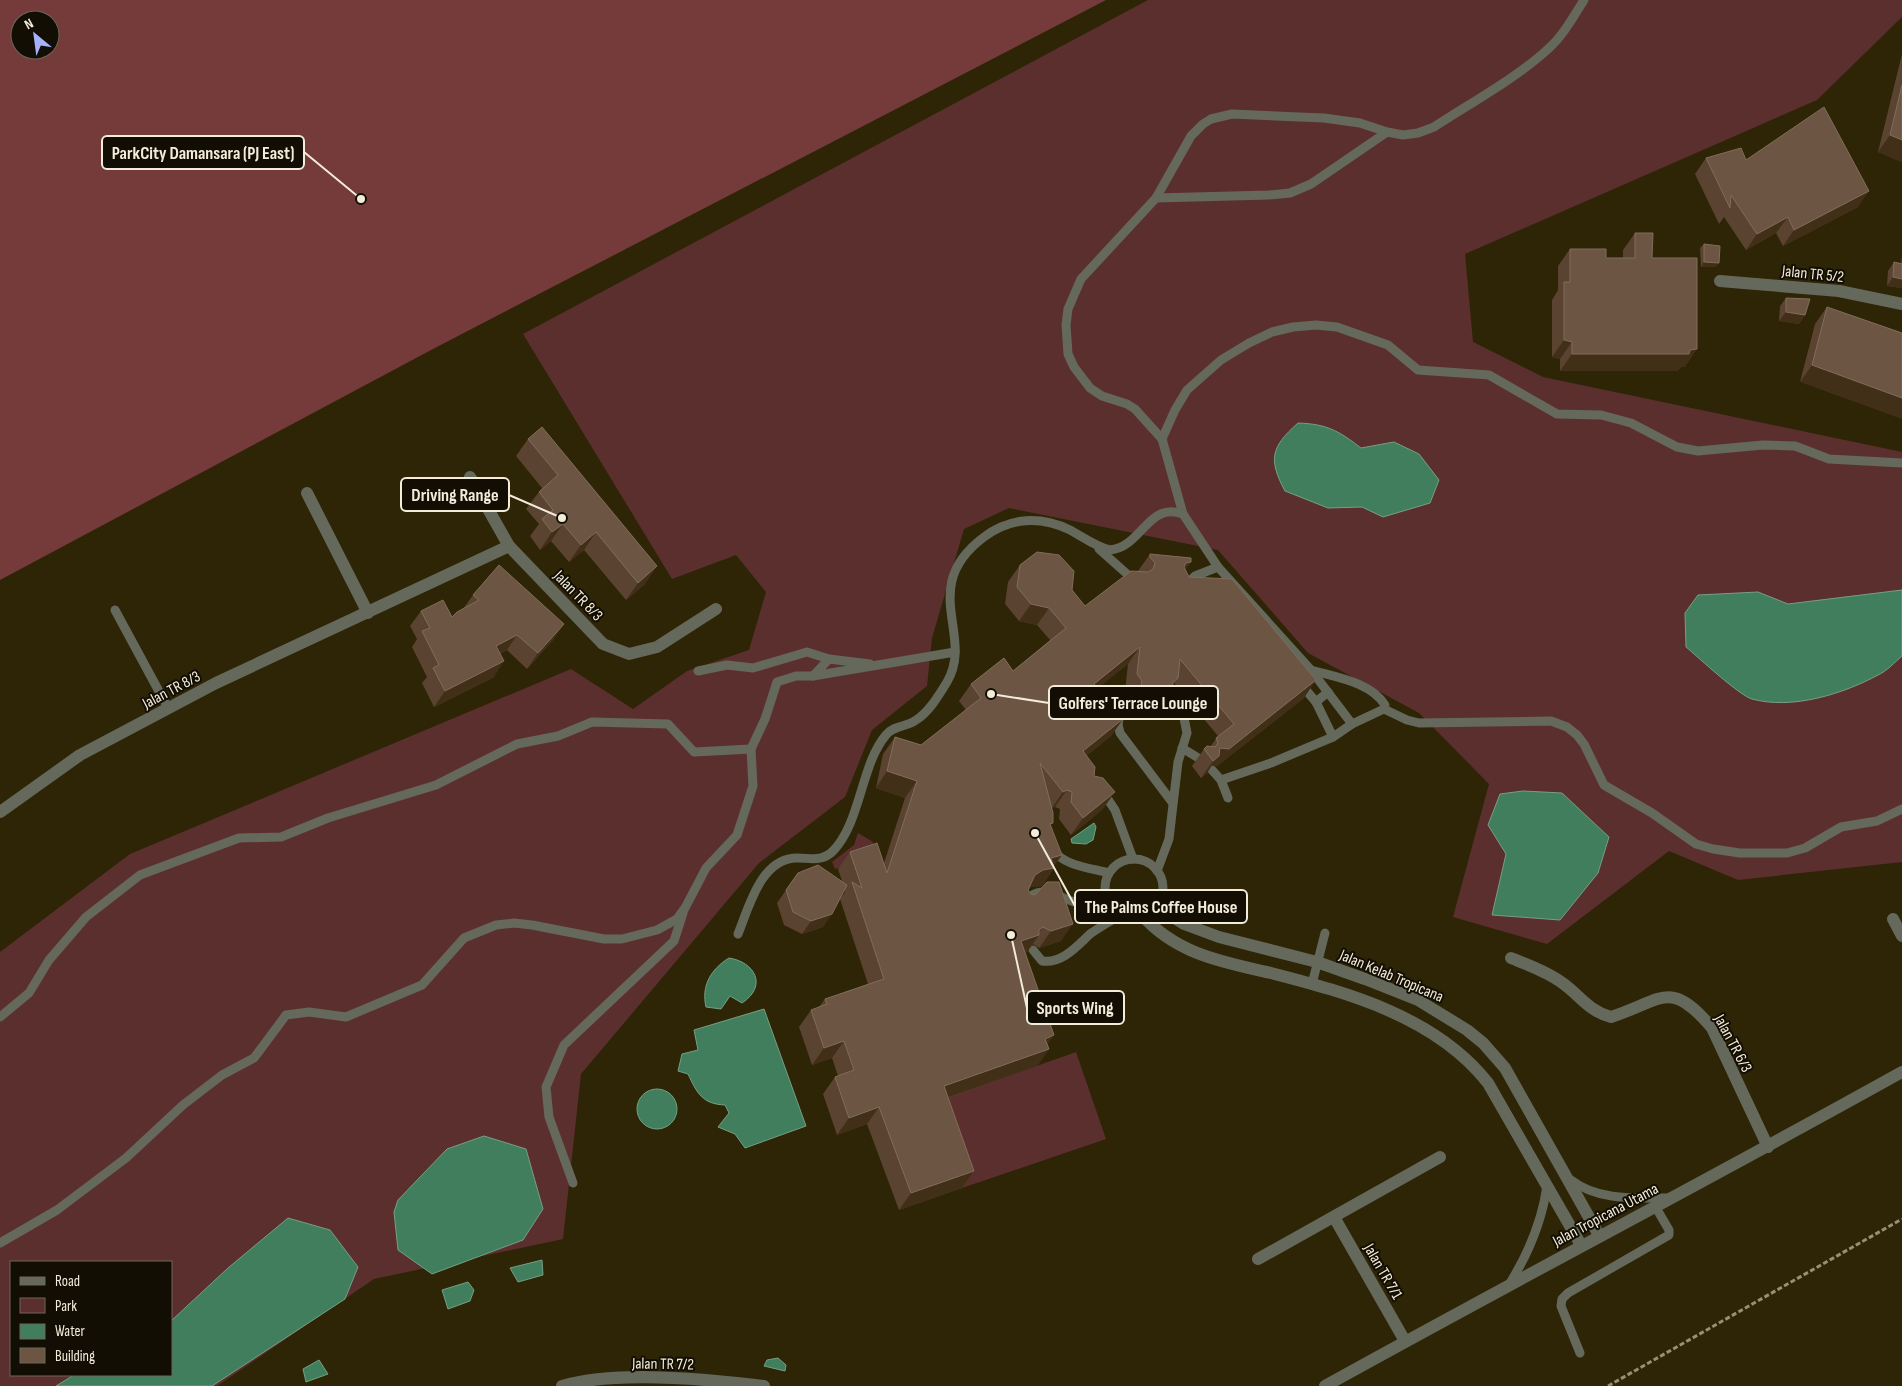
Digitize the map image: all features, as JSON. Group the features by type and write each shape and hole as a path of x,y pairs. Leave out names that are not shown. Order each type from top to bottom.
{"street":[{"name":"Jalan TR 5/2","path":"1720,281 1839,291 1902,304"},
{"path":"470,477 509,546"},
{"path":"307,493 368,613"},
{"name":"Jalan TR 8/3","path":"1,808 80,755 216,683 509,546 602,644 629,654 657,647 716,609"},
{"name":"Jalan Kelab Tropicana","path":"1159,901 1178,921 1195,929 1317,962 1418,1000 1444,1014 1482,1043 1505,1068 1599,1235"},
{"name":"Jalan Kelab Tropicana","path":"1142,915 1162,936 1190,950 1228,963 1312,984 1382,1007 1423,1028 1453,1048 1480,1072 1488,1083 1582,1245"},
{"path":"1892,919 1902,936"},
{"name":"Jalan TR 6/3","path":"1511,958 1550,975 1563,983 1588,1007 1611,1017 1653,999 1668,997 1684,1000 1712,1028 1768,1147"},
{"name":"Jalan Tropicana Utama","path":"1325,1386 1510,1283 1768,1147 1902,1072"},
{"path":"1258,1259 1440,1157"},
{"name":"Jalan TR 7/1","path":"1334,1217 1405,1341"},
{"name":"Jalan TR 7/2","path":"562,1386 574,1382 640,1378 728,1382 764,1386"}],"lane":[{"path":"1352,724 1311,670 1218,567 1183,514 1162,439 1135,409 1127,404 1102,396 1082,379 1068,354 1066,326 1068,309 1081,279 1156,198 1190,136 1203,124 1220,116 1232,114 1324,118 1360,124 1387,132 1418,133 1434,127 1533,62 1549,49 1562,34 1584,0"},
{"path":"1156,198 1269,195 1290,192 1311,184 1387,132"},
{"path":"1162,439 1175,410 1187,390 1221,360 1272,332 1316,324 1337,326 1388,345 1418,370 1489,375 1557,414 1601,416 1631,423 1677,447 1698,451 1763,445 1794,446 1829,458 1854,462 1902,463"},
{"path":"738,934 756,889 774,866 790,859 820,859 836,847 851,820 882,741 893,729 912,723 923,714 952,672 955,652 949,607 951,584 963,558 984,536 1012,522 1040,520 1069,530 1104,549 1120,549 1138,536 1158,514 1171,511 1183,514"},
{"path":"1089,541 1137,582"},
{"path":"1178,585 1185,585 1195,576 1218,567"},
{"path":"1223,590 1226,574"},
{"path":"115,610 168,708"},
{"path":"698,671 727,665 753,668 807,652 829,660 883,665"},
{"path":"573,1183 548,1117 546,1087 564,1045 674,941 685,908 706,868 737,835 753,786 751,749 765,719 777,682 796,676 813,676 955,652"},
{"path":"813,676 829,660"},
{"path":"1311,670 1354,682 1380,698 1385,705 1384,709"},
{"path":"1291,672 1316,702 1333,737"},
{"path":"1316,702 1328,692"},
{"path":"1124,697 1118,724 1120,732 1172,802"},
{"path":"1157,871 1169,839 1172,802 1182,748 1187,733 1184,718 1179,710 1166,701"},
{"path":"1384,709 1407,720 1419,723 1551,721 1567,727 1584,744 1604,785 1652,812 1696,844 1713,849 1740,852 1787,853 1805,848 1841,828 1877,821 1902,809"},
{"path":"1221,780 1271,763 1333,737 1352,724 1384,709"},
{"path":"0,1017 29,994 49,960 86,917 140,875 239,838 281,837 328,818 436,785 517,744 558,736 592,722 668,724 694,752 751,749"},
{"path":"1182,748 1200,759"},
{"path":"1212,770 1221,780 1228,798"},
{"path":"1095,788 1106,794 1116,810 1133,859"},
{"path":"1048,838 1056,854 1073,865 1109,873"},
{"path":"1133,859 1151,864 1157,871 1163,886 1159,901 1152,910 1135,917 1121,914 1107,900 1105,882 1109,873 1123,861 1133,859"},
{"path":"1022,906 1027,898 1039,892 1055,894 1082,904 1107,900"},
{"path":"0,1243 57,1210 126,1158 183,1105 222,1075 254,1058 286,1015 309,1012 346,1017 422,985 464,938 496,925 514,923 532,925 604,939 622,939 657,930 676,919 685,908"},
{"path":"1033,950 1042,961 1054,961 1071,952 1092,934 1121,914"},
{"path":"1312,984 1325,933"},
{"path":"1566,1176 1578,1186 1592,1192 1613,1196 1669,1198"},
{"path":"1510,1283 1521,1265 1534,1235 1545,1203 1547,1186"},
{"path":"1580,1353 1561,1306 1562,1299 1568,1293 1669,1235 1669,1230 1655,1206"}],"path":[{"path":"1608,1386 1902,1219"}],"green space":[{"path":"1148,0 1902,0 1902,17 1817,100 1465,254 1473,342 1543,377 1902,452 1902,862 1738,880 1669,851 1547,944 1453,917 1489,784 1419,713 1308,653 1218,550 1009,508 964,529 932,638 927,686 872,730 845,797 759,863 581,1074 563,1239 374,1279 217,1386 0,1386 0,952 130,854 571,669 633,709 687,671 749,650 766,592 736,555 672,579 523,334"},
{"path":"858,833 873,842 870,858 835,869 832,862 854,845"},
{"path":"1076,1052 1106,1139 962,1188 932,1103"}],"shaded area":[{"path":"0,0 1106,0 433,349 0,580"}],"water":[{"path":"1298,423 1325,427 1346,437 1361,448 1394,442 1419,454 1439,480 1430,503 1383,517 1362,507 1328,508 1285,491 1276,470 1275,454 1282,439"},
{"path":"1902,590 1902,656 1885,671 1864,682 1833,694 1784,703 1752,699 1729,684 1686,647 1685,613 1698,595 1758,592 1788,604"},
{"path":"1121,689 1118,723 1100,721 1107,691"},
{"path":"1523,791 1562,793 1609,837 1598,873 1560,920 1492,915 1506,854 1488,825 1500,794"},
{"path":"1094,823 1096,827 1093,840 1086,844 1072,843 1071,839"},
{"path":"729,958 746,964 755,976 755,989 742,1003 730,996 721,1009 706,1007 706,985 717,967"},
{"path":"764,1009 806,1126 745,1148 735,1134 718,1127 729,1113 725,1105 706,1100 694,1087 688,1074 678,1071 682,1054 698,1050 694,1030"},
{"path":"661,1089 668,1092 674,1098 677,1109 676,1117 668,1126 661,1129 653,1129 646,1126 638,1117 637,1105 640,1098 649,1090"},
{"path":"484,1136 526,1149 543,1209 523,1240 432,1274 398,1250 394,1212 398,1200 447,1149"},
{"path":"288,1218 330,1230 358,1267 345,1299 212,1386 56,1386 72,1376 172,1376 172,1320 228,1268"},
{"path":"542,1260 543,1275 518,1282 510,1268"},
{"path":"468,1282 474,1290 470,1301 448,1309 442,1290"},
{"path":"778,1358 786,1365 785,1371 764,1366 767,1360"},
{"path":"319,1360 328,1374 306,1382 303,1369"}],"building":[{"path":"1902,85 1902,140 1890,135"},
{"path":"1824,107 1869,191 1794,230 1788,217 1757,234 1731,195 1730,208 1706,158 1741,148 1746,160"},
{"path":"1635,233 1653,233 1652,258 1697,258 1697,349 1690,350 1689,354 1572,354 1572,342 1564,340 1564,282 1570,282 1570,249 1606,249 1606,258 1635,258"},
{"path":"1704,244 1720,246 1719,263 1704,262"},
{"path":"1894,262 1902,264 1902,279 1893,277"},
{"path":"1786,298 1810,299 1805,315 1786,312"},
{"path":"1827,307 1902,333 1902,398 1812,365"},
{"path":"542,427 657,566 638,583 596,532 581,545 563,524 552,532 542,519 553,510 539,492 558,475 528,439"},
{"path":"1037,552 1059,555 1074,571 1072,590 1085,606 1131,571 1148,572 1153,569 1155,563 1150,554 1191,558 1191,562 1186,563 1184,567 1189,577 1232,579 1316,680 1229,749 1220,748 1219,756 1213,761 1204,749 1207,746 1215,747 1218,743 1216,738 1234,724 1180,659 1178,678 1172,683 1177,691 1175,703 1138,699 1142,681 1137,674 1140,647 1094,684 1123,719 1083,751 1095,767 1094,776 1103,778 1115,792 1083,818 1071,802 1072,792 1067,790 1063,792 1040,763 1053,813 1053,823 1050,824 1062,855 1051,858 1054,868 1043,870 1035,875 1028,890 1031,894 1035,895 1047,882 1059,882 1073,924 1051,931 1043,927 1039,930 1039,935 1021,941 1054,1035 1045,1039 1049,1049 944,1086 974,1171 911,1193 879,1107 849,1118 835,1077 854,1070 844,1041 824,1048 811,1010 827,1004 825,999 884,979 852,882 862,888 850,852 877,843 887,873 917,781 887,771 895,737 921,745 981,698 971,684 1004,658 1013,671 1066,628 1049,608 1031,604 1017,587 1020,565"},
{"path":"499,565 564,624 538,653 517,635 496,646 504,661 445,691 433,668 439,665 422,631 430,628 421,611 443,600 452,617 457,612 479,600 473,595"},
{"path":"818,865 847,885 832,914 811,921 793,912 786,890 798,873"}],"place":[{"name":"ParkCity Damansara (PJ East)","path":"361,199"},
{"name":"Driving Range","path":"562,518"},
{"name":"Golfers' Terrace Lounge","path":"991,694"},
{"name":"The Palms Coffee House","path":"1035,833"},
{"name":"Sports Wing","path":"1011,935"}]}
